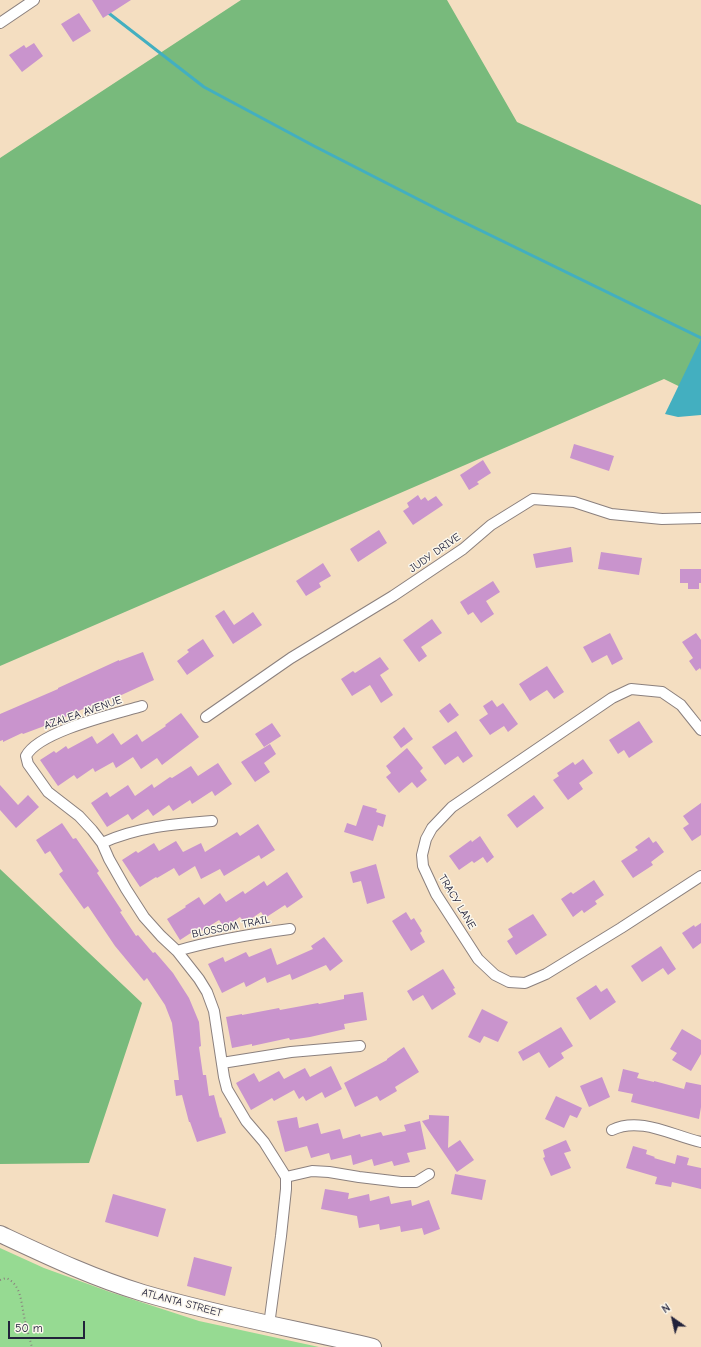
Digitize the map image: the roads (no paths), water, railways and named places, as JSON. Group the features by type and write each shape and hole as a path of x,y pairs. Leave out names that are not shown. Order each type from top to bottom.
{"main road":[{"name":"ATLANTA STREET","path":"0,1234 90,1275 144,1293 269,1325 373,1347"}],"street":[{"path":"0,23 34,0"},
{"name":"JUDY DRIVE","path":"206,717 290,658 393,596 463,549 491,525 533,498 574,502 611,514 662,519 701,518"},
{"name":"TRACY LANE","path":"701,730 681,705 662,692 631,689 612,698 452,807 432,828 426,839 422,855 423,866 436,894 478,960 495,976 509,982 525,983 546,974 701,876"},
{"name":"AZALEA AVENUE","path":"102,843 80,816 48,792 28,764 26,756 28,751 33,746 51,735 142,706"},
{"path":"212,821 170,825 133,831 102,843 126,890 144,917 194,971 207,992 214,1011 227,1089 246,1121 264,1142 286,1177 280,1250 269,1325"},
{"name":"BLOSSOM TRAIL","path":"177,951 210,942 290,929"},
{"path":"222,1063 291,1052 360,1046"},
{"path":"612,1130 623,1125 634,1124 701,1142"},
{"path":"286,1177 312,1171 400,1182 416,1182 429,1174"}],"water":[{"path":"701,339 701,415 678,417 665,414"}],"waterway":[{"path":"106,11 204,87 314,146 449,215 701,338"}]}
